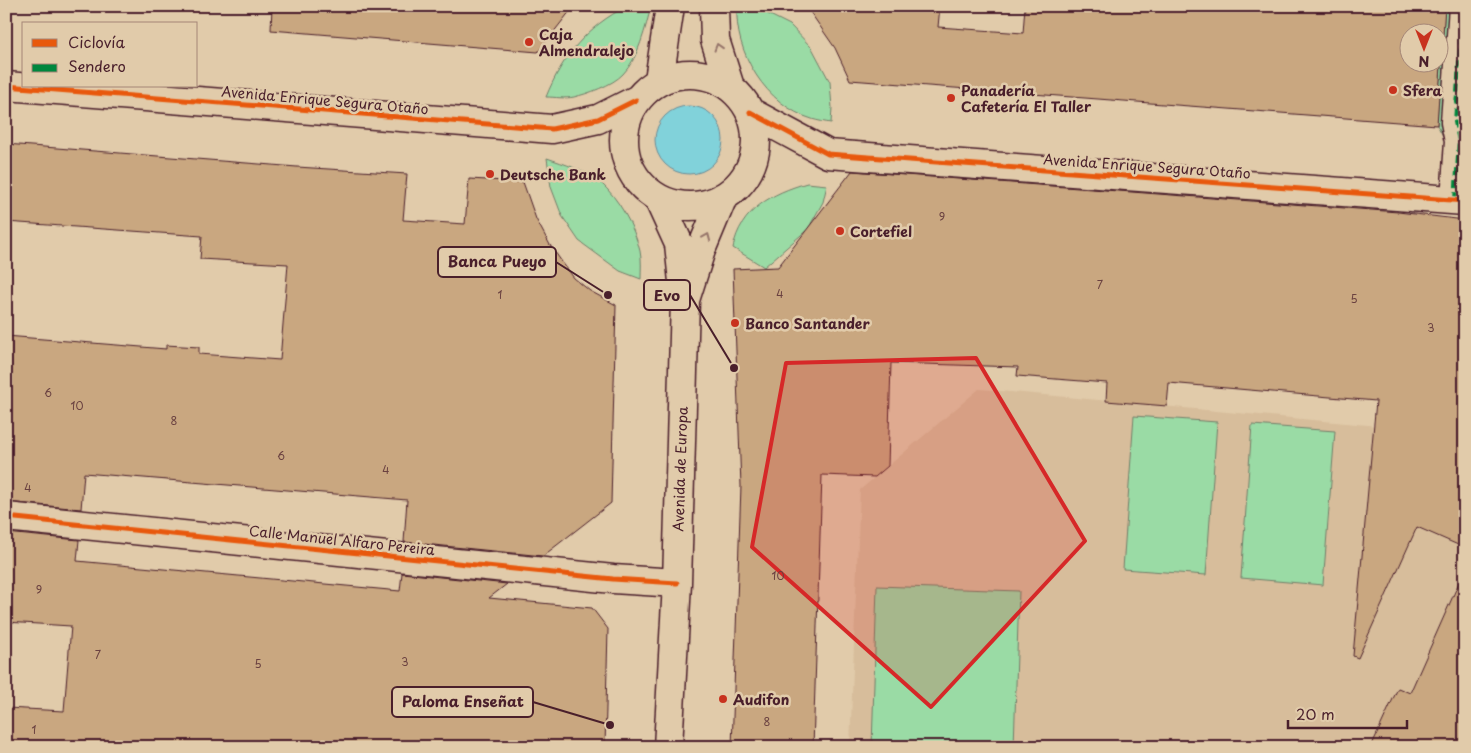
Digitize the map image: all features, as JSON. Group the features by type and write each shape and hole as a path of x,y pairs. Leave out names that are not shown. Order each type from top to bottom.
{"street":[{"path":"659,80 670,6"},
{"path":"714,6 716,40 730,87"},
{"path":"1460,200 1459,142 1455,122 1463,6"},
{"path":"694,73 713,78 730,87 741,97 750,112 756,128 753,159 747,173 736,188 723,197 708,203 692,206 676,204 658,198 643,187 636,178 625,155 623,142 628,114 636,100 659,80 676,75 694,73"},
{"name":"Avenida Enrique Segura Otaño","path":"6,86 22,87"},
{"name":"Avenida Enrique Segura Otaño","path":"31,88 552,129 598,118 636,100"},
{"name":"Avenida Enrique Segura Otaño","path":"750,112 828,154 1460,200"},
{"name":"Avenida de Europa","path":"668,747 676,584 685,300 701,250 723,197"},
{"path":"658,198 678,244 685,300"},
{"name":"Calle Manuel Alfaro Pereira","path":"6,517 676,584"}],"highlighted area":[{"path":"976,358 1085,541 931,707 752,547 786,363"}],"shaded area":[{"path":"979,389 1465,434 1465,747 850,747 860,490"}],"green space":[{"path":"627,6 651,6 637,51 623,74 607,85 579,96 567,98 546,97 560,68 578,44 600,23"},
{"path":"737,6 752,6 790,25 812,48 830,82 831,123 812,119 795,112 780,102 767,89 747,59 737,24"},
{"path":"1445,6 1465,6 1450,148 1437,125 1441,72 1448,72 1448,22 1444,22"},
{"path":"547,158 588,174 600,182 613,196 625,213 637,242 641,258 641,279 620,271 579,241 562,216 551,187"},
{"path":"807,183 827,185 823,202 808,229 764,267 733,248 737,235 750,213 770,198"},
{"path":"1134,416 1217,422 1206,575 1123,569"},
{"path":"1252,425 1335,431 1323,585 1241,578"},
{"path":"877,586 1019,591 1014,747 872,747"}],"water":[{"path":"682,106 696,106 708,111 718,121 723,133 723,147 718,159 708,169 696,174 682,174 670,169 660,159 655,147 655,133 660,121 670,111"}],"building":[{"path":"272,6 574,6 538,52 271,30"},
{"path":"806,6 940,6 938,27 1023,33 1025,6 1445,6 1444,22 1398,22 1398,72 1441,72 1437,125 850,80 835,48"},
{"path":"6,144 407,174 403,220 465,224 469,179 523,182 536,219 550,245 574,278 590,291 616,305 611,503 543,556 404,542 407,500 84,473 81,509 6,502 6,336 166,349 166,345 199,347 199,354 280,360 288,264 200,259 202,236 6,222"},
{"path":"852,171 1398,212 1465,220 1465,548 1417,527 1358,658 1353,656 1376,401 1169,383 1167,406 1106,401 1107,383 1017,376 1018,367 891,363 888,466 875,477 822,475 813,747 732,747 741,486 733,269 778,267"},
{"path":"6,533 79,540 77,561 400,591 402,573 507,584 489,598 592,608 608,629 605,747 6,747 6,708 64,711 71,626 6,622"},
{"path":"1465,569 1465,747 1371,747 1398,688 1410,693"}],"marked path":[{"path":"1455,200 1459,141 1455,122 1463,6"}],"cycle path":[{"path":"6,86 22,87"},
{"path":"31,88 552,129 598,119 636,100"},
{"path":"750,112 828,154 1465,201"},
{"path":"6,517 613,579 677,583"}],"place":[{"name":"Caja Almendralejo","path":"529,42"},
{"name":"Sfera","path":"1393,90"},
{"name":"Panadería Cafetería El Taller","path":"951,98"},
{"name":"Deutsche Bank","path":"490,174"},
{"name":"Cortefiel","path":"840,231"},
{"name":"Banca Pueyo","path":"608,295"},
{"name":"Banco Santander","path":"735,323"},
{"name":"Evo","path":"734,368"},
{"name":"Audifon","path":"723,699"},
{"name":"Paloma Enseñat","path":"610,725"}]}
